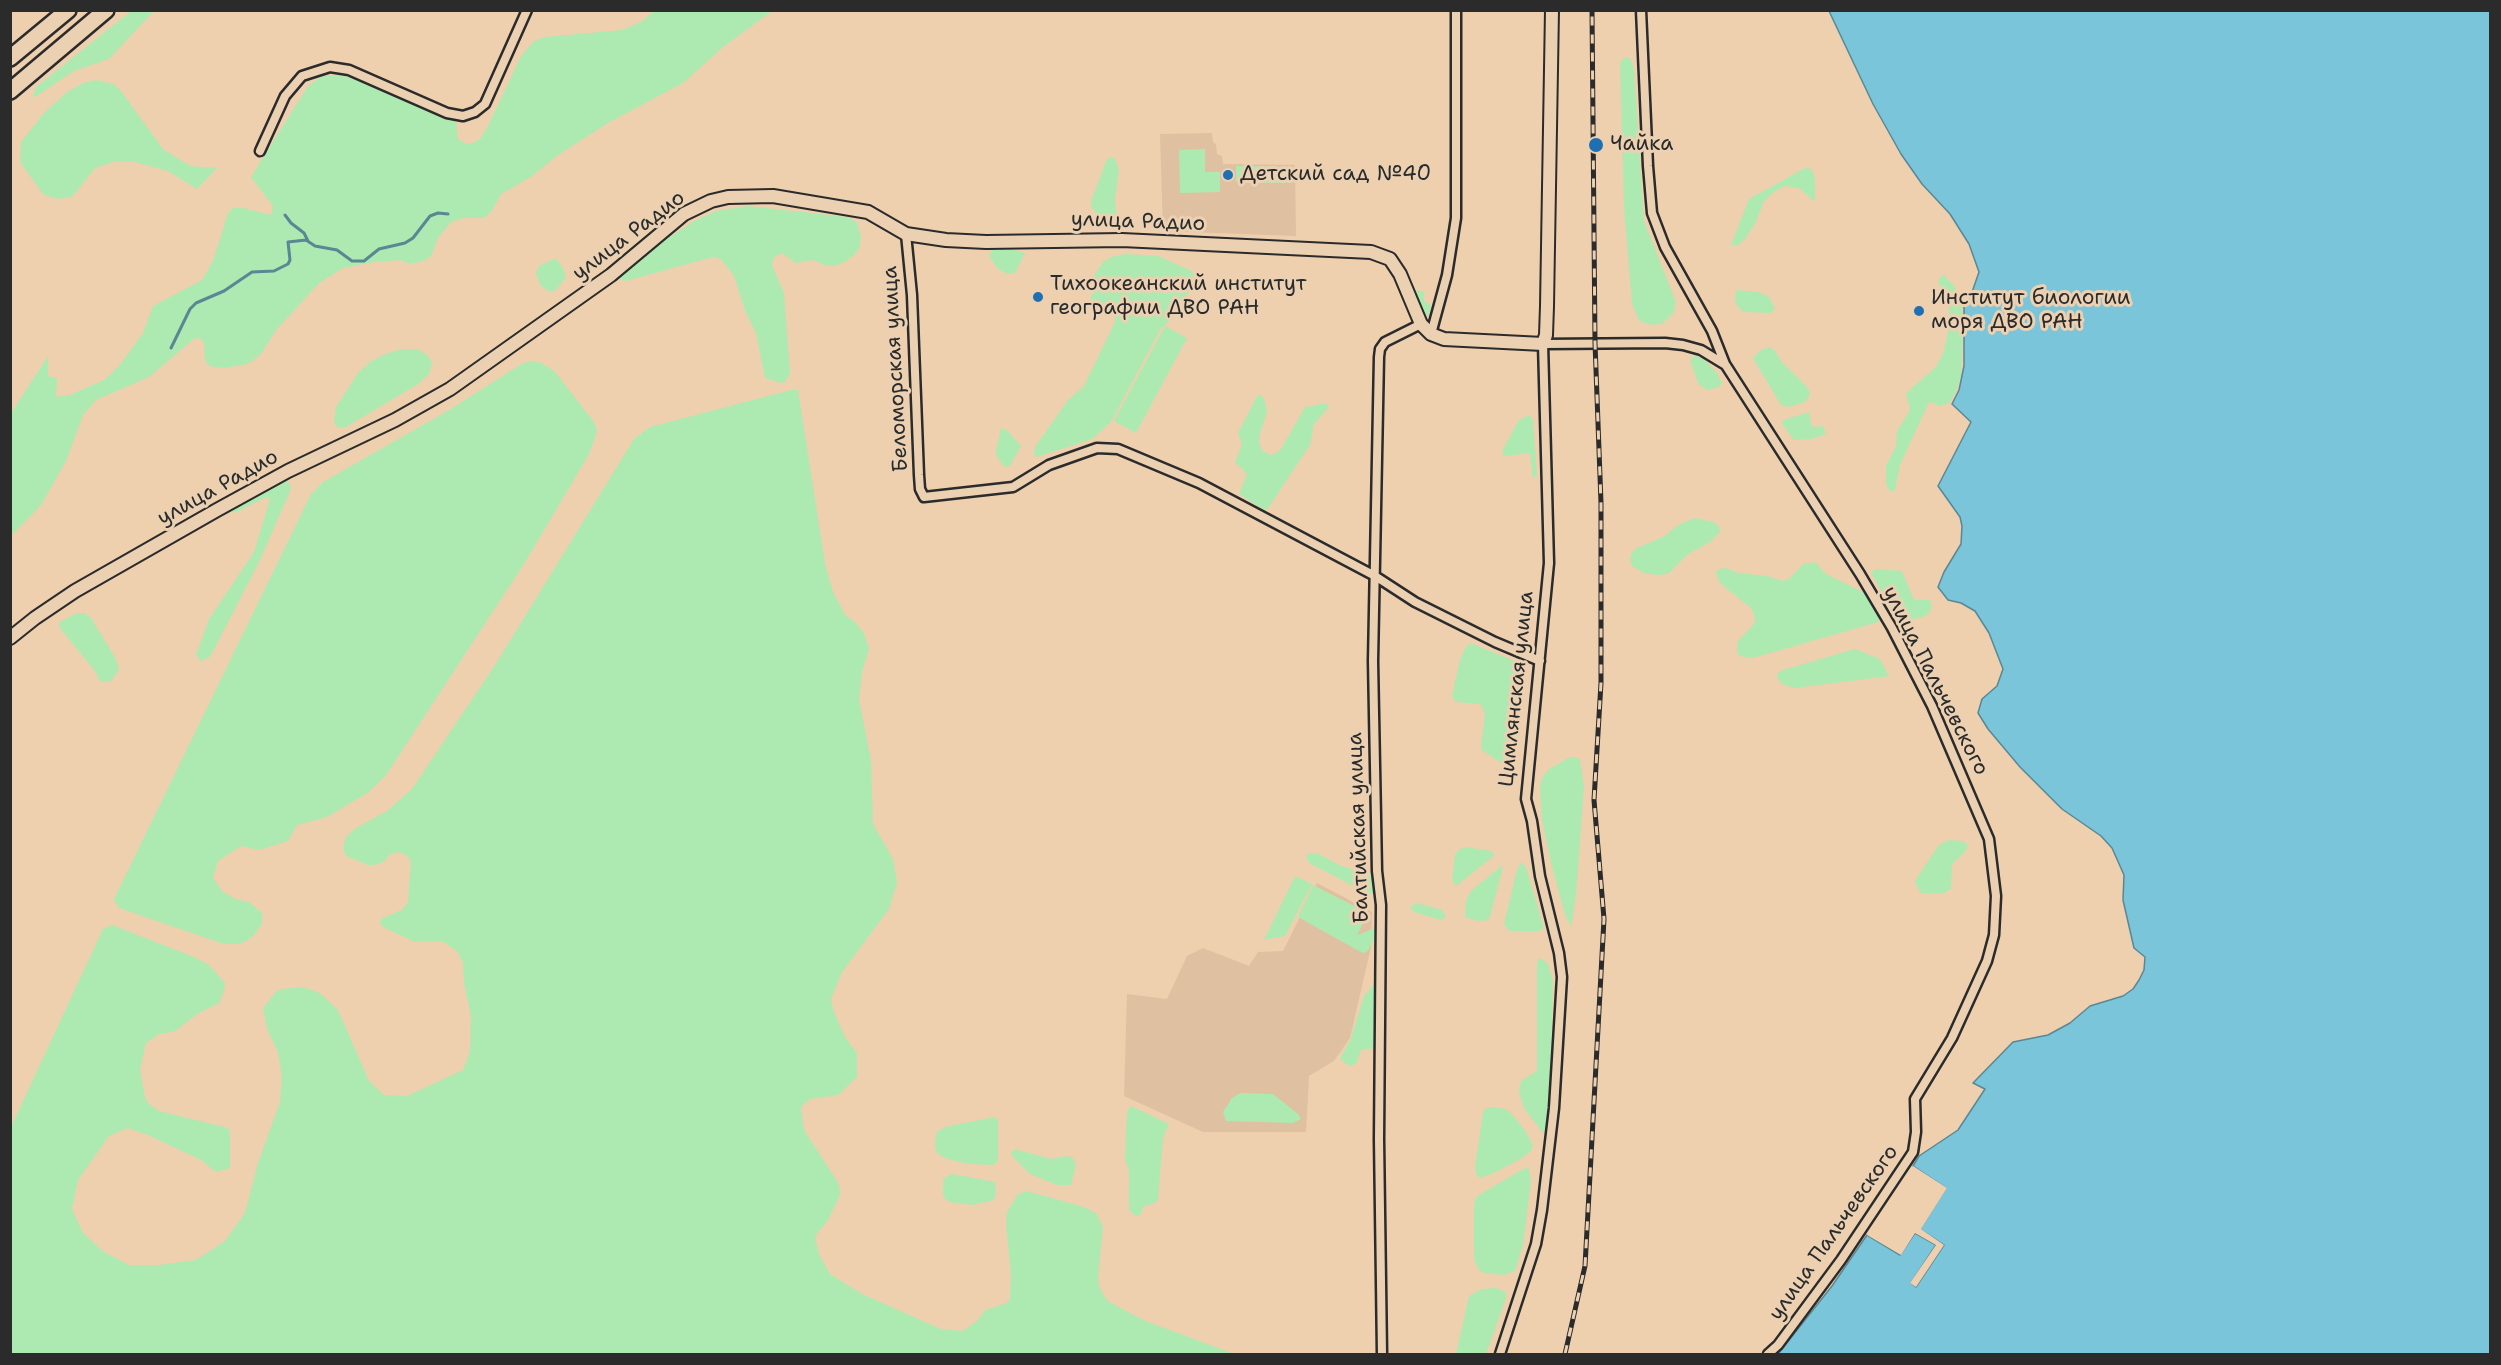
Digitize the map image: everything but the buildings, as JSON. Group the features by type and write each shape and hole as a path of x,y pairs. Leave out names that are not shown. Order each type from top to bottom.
{"highway":[{"path":"10,58 68,10"},
{"path":"10,91 106,10"}],"main road":[{"path":"1421,324 1431,334 1444,339 1543,344 1546,335 1547,306 1552,10"},
{"name":"улица Радио","path":"10,638 75,591 207,516 288,471 395,420 450,389 611,275 668,226 698,206 728,197 773,196 868,212 906,234 946,240 1122,240 1371,252 1386,256 1394,264 1421,324"}],"street":[{"path":"260,151 285,96 302,76 330,67 349,70 447,113 463,116 475,112 485,104 527,10"},
{"path":"1431,334 1446,275 1456,218 1456,10"},
{"name":"улица Пальчевского","path":"1641,10 1652,213 1665,248 1712,330 1725,364 1860,574 1892,628 1932,706 1989,840 1996,896 1994,935 1987,961 1952,1038 1915,1099 1916,1132 1913,1152 1841,1260 1778,1345 1768,1354"},
{"name":"Беломорская улица","path":"906,234 912,295 919,475 922,494 930,497 1013,487 1049,465 1097,448 1118,449 1199,483 1375,576"},
{"name":"Балтийская улица","path":"1382,1354 1378,1139 1381,905 1377,871 1373,660 1380,349 1385,342 1421,324"},
{"path":"1543,344 1683,345 1701,350 1725,364"},
{"name":"Цимлянская улица","path":"1500,1354 1536,1244 1542,1210 1554,1108 1561,967 1540,876 1532,821 1526,799 1549,563 1543,344"},
{"path":"1375,576 1415,602 1495,642 1540,661"}],"shaded area":[{"name":"Детский сад №40","path":"1212,133 1217,154 1222,156 1223,164 1295,165 1296,236 1163,231 1160,134"},
{"path":"1317,883 1372,912 1371,947 1350,1038 1334,1061 1309,1076 1306,1132 1203,1132 1124,1096 1127,994 1167,999 1187,956 1203,948 1249,966 1258,952 1283,951"}],"green space":[{"path":"131,11 154,11 109,59 74,71 35,97 33,96 36,87"},
{"path":"654,11 772,11 723,47 683,83 608,123 558,155 532,176 501,194 491,212 484,218 464,218 451,222 438,238 431,256 426,260 410,264 401,260 374,262 343,268 319,283 277,329 260,355 248,364 224,368 209,366 205,360 204,343 201,339 195,338 149,377 96,400 83,415 66,461 41,505 11,536 11,413 48,356 48,376 57,378 56,397 70,395 104,380 119,366 143,333 153,306 202,280 213,261 228,213 233,208 243,208 271,215 273,206 251,177 308,86 322,76 341,75 359,80 456,121 458,139 467,144 473,143 480,139 488,126 521,56 534,41 545,37 622,30 641,22"},
{"path":"1625,57 1631,59 1634,69 1644,221 1676,302 1674,312 1663,323 1652,325 1639,321 1632,303 1624,208 1620,63"},
{"path":"96,80 114,84 121,91 163,149 190,166 217,168 197,189 168,171 131,161 113,162 95,168 73,196 59,199 44,195 20,162 21,142 44,113 67,92 83,83"},
{"path":"1205,149 1205,172 1220,172 1220,192 1180,193 1179,150"},
{"path":"1111,157 1115,159 1119,170 1115,198 1116,213 1110,222 1103,224 1092,207 1091,201 1107,159"},
{"path":"1236,166 1289,167 1289,183 1236,182"},
{"path":"1805,168 1813,172 1815,202 1799,188 1785,186 1775,191 1764,201 1755,224 1744,240 1738,245 1731,245 1749,199"},
{"path":"748,206 847,217 857,222 861,237 859,249 854,255 834,266 827,266 813,260 796,263 782,253 774,257 772,265 784,293 790,374 785,382 781,383 765,378 756,333 746,313 734,276 721,259 713,257 626,281 616,277 618,271 694,221 716,211"},
{"path":"993,248 1025,253 1015,273 1008,274 998,269 989,256"},
{"path":"1125,254 1158,256 1192,271 1196,279 1177,315 1161,328 1111,422 1092,439 1037,457 1034,455 1035,447 1068,400 1084,386 1115,322 1115,318 1108,312 1090,304 1095,274 1103,262 1111,257"},
{"path":"556,258 566,277 556,290 550,292 540,285 536,273 539,266"},
{"path":"1943,274 1955,287 1962,305 1961,376 1955,394 1949,403 1939,406 1931,402 1928,404 1900,465 1895,490 1890,492 1886,484 1886,466 1896,446 1897,431 1910,410 1906,393 1936,367 1944,351 1949,327 1949,308 1938,281"},
{"path":"1412,289 1424,292 1424,301 1431,305 1429,315 1421,317"},
{"path":"1737,290 1759,292 1770,298 1775,309 1771,313 1743,312 1736,304"},
{"path":"1165,326 1187,338 1136,433 1114,421"},
{"path":"1770,347 1808,388 1810,395 1805,402 1788,407 1781,405 1753,358 1761,350"},
{"path":"402,349 418,349 428,356 432,362 429,374 418,384 346,427 338,428 334,423 336,407 358,373 370,362"},
{"path":"1695,355 1704,359 1717,373 1722,383 1719,387 1706,390 1698,383 1690,360"},
{"path":"534,361 542,363 555,372 594,422 597,430 595,438 589,454 524,564 386,775 369,792 327,817 297,825 288,841 259,850 241,846 218,861 213,878 222,891 235,899 249,902 262,913 262,924 248,940 239,944 224,944 119,908 114,900 116,895 311,494 323,482 449,410 523,363"},
{"path":"798,390 825,564 833,592 846,616 854,621 864,633 869,649 862,672 859,699 871,761 873,824 893,859 897,882 889,909 842,972 831,999 845,1037 857,1053 857,1077 838,1095 810,1099 801,1107 804,1130 839,1184 840,1195 828,1220 815,1236 819,1254 830,1274 862,1294 941,1329 963,1331 978,1320 985,1310 1007,1303 1010,1299 1011,1274 1006,1225 1007,1212 1018,1194 1027,1191 1084,1207 1096,1213 1103,1227 1098,1277 1100,1289 1108,1301 1143,1320 1234,1354 11,1354 11,1127 103,929 112,925 194,957 209,965 225,983 219,1003 197,1014 175,1031 159,1034 146,1043 140,1069 145,1098 159,1111 228,1128 230,1168 216,1172 201,1160 128,1128 109,1136 78,1180 72,1209 83,1233 104,1252 129,1265 159,1265 196,1260 225,1241 245,1213 258,1163 280,1102 282,1077 278,1052 267,1029 263,1008 275,993 281,989 303,987 320,993 338,1010 369,1081 384,1095 407,1096 463,1070 470,1051 471,1016 464,983 463,963 457,951 442,941 415,942 383,927 380,923 382,918 402,910 408,902 411,861 399,852 391,854 383,862 368,865 346,856 343,848 346,837 356,828 387,811 412,789 495,665 634,439 650,427"},
{"path":"1257,396 1264,398 1267,412 1259,443 1262,450 1270,455 1281,449 1305,407 1325,403 1329,407 1314,424 1310,445 1266,511 1239,494 1247,474 1235,462 1242,444 1238,433"},
{"path":"1809,412 1812,427 1823,426 1826,434 1811,439 1794,440 1782,424 1783,420"},
{"path":"1529,415 1533,420 1537,476 1533,478 1530,453 1504,456 1502,451 1519,420"},
{"path":"1001,428 1007,430 1021,446 1010,466 1005,467 997,457 996,450"},
{"path":"285,479 291,485 290,491 259,562 210,657 201,661 196,655 209,619 254,552 270,499 266,497 235,513 232,508"},
{"path":"1695,518 1713,522 1719,526 1720,532 1710,542 1688,554 1668,574 1644,573 1632,566 1630,559 1632,552 1637,548 1663,537 1680,524"},
{"path":"1815,562 1826,574 1865,593 1880,617 1878,622 1753,658 1740,656 1737,651 1738,641 1755,623 1754,614 1751,608 1721,584 1716,571 1727,568 1738,573 1767,576 1783,581 1789,579 1803,564"},
{"path":"1875,569 1902,571 1914,600 1930,600 1932,607 1929,613 1923,617 1899,622 1871,573"},
{"path":"76,613 85,613 91,618 116,659 119,670 110,682 100,681 95,671 59,627 60,622"},
{"path":"1470,643 1515,661 1522,668 1523,688 1516,761 1513,763 1503,764 1482,750 1485,713 1480,704 1456,702 1452,696 1460,660"},
{"path":"1855,649 1880,659 1889,676 1795,688 1782,684 1778,679 1777,674 1783,670"},
{"path":"1570,757 1580,760 1584,786 1576,895 1571,927 1565,914 1551,863 1542,820 1540,786 1548,770"},
{"path":"1948,840 1964,841 1968,846 1952,864 1951,889 1942,894 1921,893 1915,883 1916,879 1938,846"},
{"path":"1466,847 1491,851 1495,855 1456,886 1452,880 1455,854"},
{"path":"1309,853 1319,854 1339,865 1372,876 1375,878 1377,889 1369,894 1309,863 1306,856"},
{"path":"1521,862 1526,867 1543,925 1543,929 1539,931 1510,931 1504,924"},
{"path":"1501,866 1503,867 1489,920 1478,921 1465,917 1466,900 1471,891"},
{"path":"1295,876 1312,884 1285,936 1264,940"},
{"path":"1313,885 1368,913 1357,935 1379,928 1368,951 1363,953 1298,917"},
{"path":"1417,903 1442,910 1446,917 1441,920 1414,912 1410,907"},
{"path":"1541,958 1548,964 1553,981 1550,1107 1547,1129 1543,1133 1524,1108 1519,1091 1521,1081 1537,1071 1537,966"},
{"path":"1374,984 1374,1048 1361,1050 1356,1064 1349,1066 1341,1060 1341,1056 1350,1041 1364,996"},
{"path":"1240,1093 1273,1094 1301,1119 1293,1123 1226,1121 1223,1112 1232,1098"},
{"path":"1131,1106 1169,1124 1163,1138 1158,1200 1144,1206 1140,1215 1136,1216 1129,1210 1129,1171 1125,1159 1127,1112"},
{"path":"1490,1107 1510,1112 1533,1145 1531,1151 1522,1158 1480,1178 1476,1174 1475,1167 1483,1112"},
{"path":"994,1117 998,1120 998,1161 993,1165 969,1164 947,1159 937,1153 936,1133 945,1127"},
{"path":"1014,1149 1052,1159 1072,1157 1076,1164 1071,1185 1057,1185 1030,1174 1011,1154"},
{"path":"1525,1168 1529,1169 1531,1181 1523,1245 1515,1271 1504,1275 1484,1273 1479,1270 1474,1259 1474,1203 1477,1196"},
{"path":"952,1174 995,1182 994,1200 972,1205 949,1202 943,1196 943,1184 944,1178"},
{"path":"1496,1288 1506,1292 1506,1298 1486,1354 1456,1354 1469,1296 1482,1289"}],"water":[{"path":"1829,11 2490,11 2490,1354 1778,1354 1832,1286 1867,1235 1900,1255 1915,1233 1936,1245 1911,1283 1916,1287 1944,1245 1920,1229 1946,1188 1913,1166 1919,1156 1958,1130 1985,1089 1973,1083 2013,1042 2048,1035 2070,1023 2090,1006 2123,996 2133,989 2139,980 2144,970 2145,957 2134,948 2123,900 2124,875 2112,848 2101,836 2062,809 2020,767 1988,729 1978,713 1982,699 1997,686 2003,669 1989,633 1975,611 1961,603 1948,600 1938,587 1961,544 1962,526 1960,517 1938,486 1971,422 1952,404 1959,390 1964,366 1964,302 1970,298 1979,272 1969,244 1950,214 1922,184 1901,154 1873,104"}],"pier":[{"path":"1913,1166 1947,1188 1921,1229 1944,1245 1916,1287 1910,1283 1936,1245 1915,1233 1901,1255 1867,1235 1869,1232 1900,1251 1913,1231 1918,1230 1943,1188 1911,1169"}],"waterway":[{"path":"171,348 190,309 196,303 224,291 252,272 274,271 288,264 290,260 288,242 306,240 315,246 337,250 352,261 364,261 379,249 405,243 413,238 430,216 438,213 448,214"},
{"path":"285,215 304,233 308,241"}],"railway":[{"path":"1565,1354 1585,1266 1604,919 1594,800 1601,683 1601,503 1595,343 1592,10"}],"place":[{"name":"Чайка","path":"1596,145"},
{"name":"Детский сад №40","path":"1228,175"},
{"name":"Тихоокеанский институт географии ДВО РАН","path":"1038,297"},
{"name":"Институт биологии моря ДВО РАН","path":"1919,311"}]}
